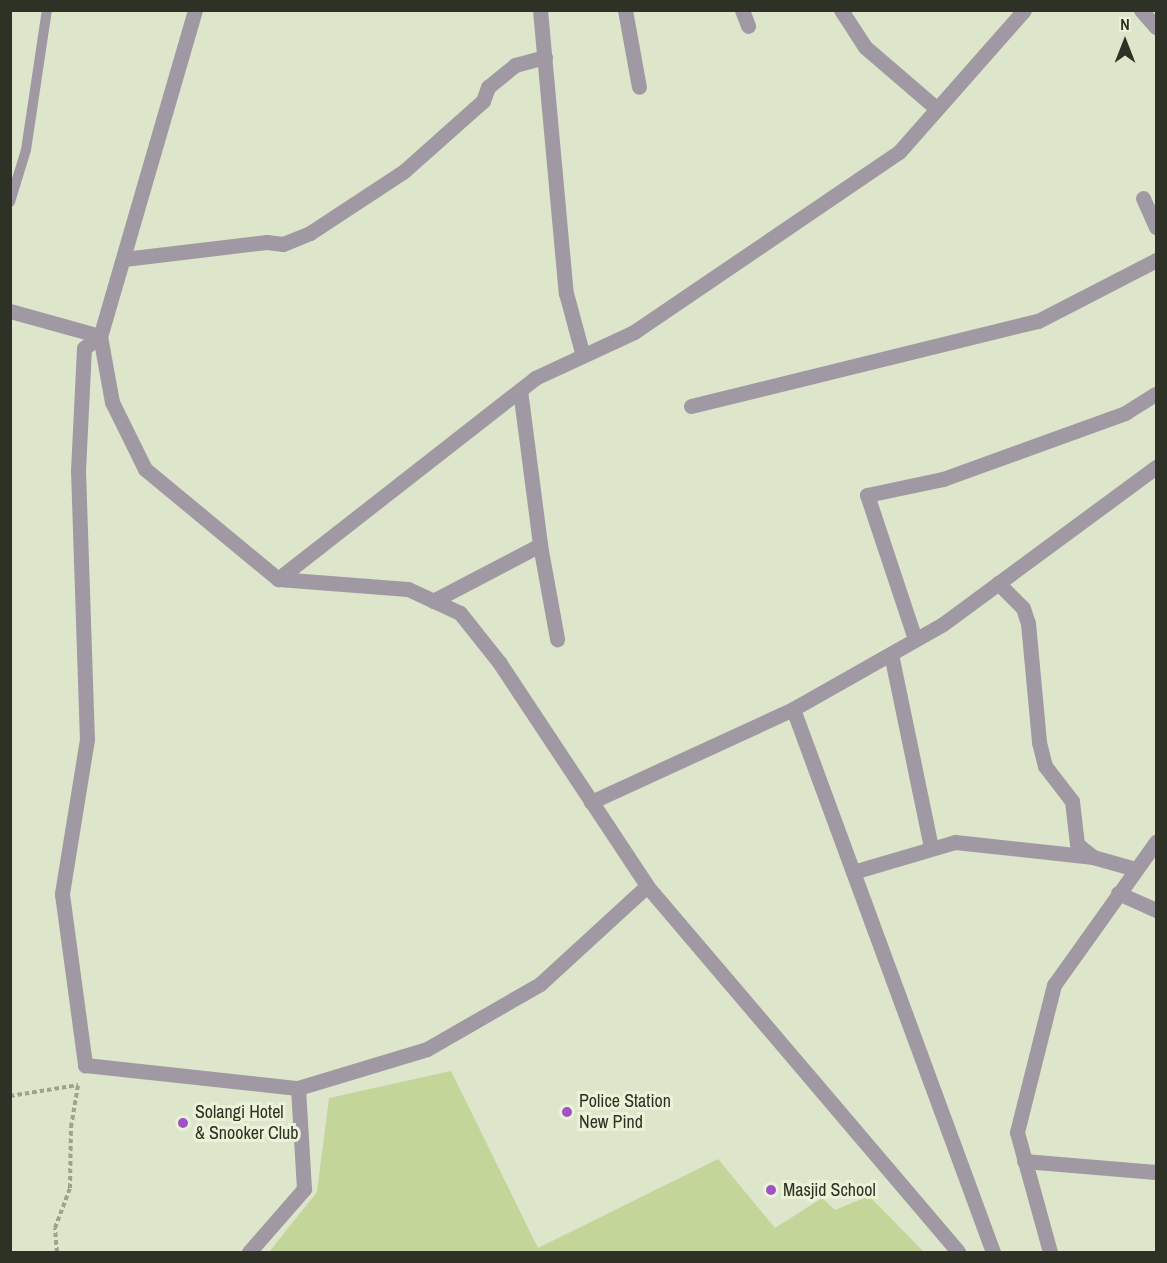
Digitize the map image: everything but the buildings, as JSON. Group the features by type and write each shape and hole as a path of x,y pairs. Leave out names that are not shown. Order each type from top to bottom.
{"street":[{"path":"195,10 100,336 112,402 145,470 278,579 408,589 460,614 499,662 647,886 958,1252"},
{"path":"540,10 566,293 583,356"},
{"path":"625,10 639,87"},
{"path":"742,10 748,26"},
{"path":"841,10 865,47 936,108"},
{"path":"278,579 520,390 634,332 899,152 1024,10"},
{"path":"1141,10 1156,27"},
{"path":"124,258 267,242 283,244 310,233 403,172 483,101 488,87 515,66 545,57"},
{"path":"1143,198 1156,227"},
{"path":"691,406 1038,321 1156,260"},
{"path":"10,311 100,336"},
{"path":"100,336 84,348 78,470 87,739 62,894 85,1065 298,1088 427,1049 540,984 647,886"},
{"path":"520,390 540,545 557,639"},
{"path":"915,639 867,495 944,479 1125,413 1156,393"},
{"path":"591,802 792,709 891,654 998,583 1156,467"},
{"path":"433,601 540,545"},
{"path":"998,583 1023,608 1028,623 1039,742 1045,766 1072,801 1077,844 1093,857"},
{"path":"891,654 931,847"},
{"path":"792,709 993,1252"},
{"path":"853,872 931,847 955,842 1093,857 1135,869"},
{"path":"1050,1252 1017,1132 1054,985 1118,892 1156,842"},
{"path":"1118,892 1156,910"},
{"path":"249,1252 304,1189 298,1088"},
{"path":"1024,1161 1156,1172"}],"lane":[{"path":"10,202 26,150 47,10"}],"path":[{"path":"57,1252 55,1228 70,1188 71,1127 78,1085 85,1065"},
{"path":"10,1096 78,1085"}],"green space":[{"path":"451,1071 538,1248 718,1159 775,1228 822,1198 835,1210 869,1196 924,1252 269,1252 317,1192 329,1098"}],"place":[{"name":"Police Station New Pind","path":"567,1112"},
{"name":"Solangi Hotel & Snooker Club","path":"183,1123"},
{"name":"Masjid School","path":"771,1190"}]}
